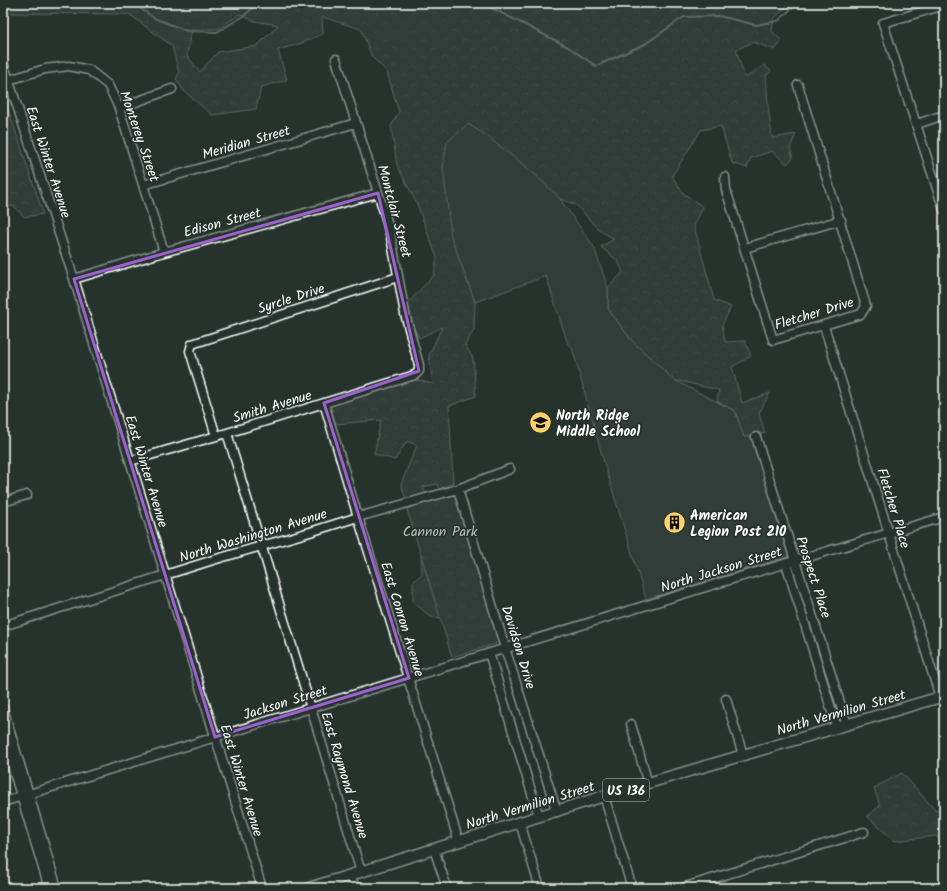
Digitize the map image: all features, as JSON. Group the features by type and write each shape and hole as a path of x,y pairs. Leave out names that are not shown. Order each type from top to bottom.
{"main road":[{"name":"North Vermilion Street","path":"309,888 604,796 942,696"}],"street":[{"path":"944,8 938,7 883,23 944,210"},
{"name":"Montclair Street","path":"336,59 391,237 405,314 419,365 419,371"},
{"name":"East Winter Avenue","path":"3,63 74,279 262,888"},
{"name":"Monterey Street","path":"9,80 45,69 69,66 89,70 108,85 119,108 164,252"},
{"name":"Fletcher Drive","path":"725,177 726,190 773,340 861,314 866,306 841,220 798,85"},
{"path":"119,108 172,88"},
{"path":"916,124 944,115"},
{"name":"Meridian Street","path":"143,185 356,123"},
{"name":"Edison Street","path":"74,279 164,252 378,193"},
{"path":"745,248 841,220"},
{"name":"Syrcle Drive","path":"216,436 190,351 192,344 398,277"},
{"name":"Fletcher Place","path":"824,326 888,533 942,696"},
{"name":"Smith Avenue","path":"130,461 227,433 414,375 419,371"},
{"name":"East Conron Avenue","path":"324,403 459,842"},
{"name":"East Raymond Avenue","path":"227,433 361,872"},
{"name":"Prospect Place","path":"756,437 795,560 842,726"},
{"name":"North Washington Avenue","path":"3,626 358,517 458,489 510,469"},
{"name":"Davidson Drive","path":"458,489 556,812"},
{"path":"3,502 27,495"},
{"name":"North Jackson Street","path":"505,648 795,560 944,517"},
{"name":"Prospect Place","path":"786,563 842,726"},
{"name":"Jackson Street","path":"3,802 505,648"},
{"path":"489,653 539,817"},
{"path":"726,699 743,755"},
{"path":"3,708 7,740 57,888"},
{"path":"631,724 648,784"},
{"path":"25,795 49,888"},
{"path":"604,796 632,888"},
{"path":"520,823 540,888"},
{"path":"682,888 864,832"},
{"path":"434,849 447,888"},
{"path":"350,875 355,888"}],"highlighted area":[{"path":"378,193 419,371 324,403 409,678 215,737 74,279"}],"green space":[{"path":"3,3 791,3 774,18 772,31 782,41 775,50 753,42 736,50 745,78 764,65 771,71 766,76 772,138 796,134 790,148 793,158 787,164 772,151 751,158 747,168 732,163 721,126 701,130 672,176 683,193 703,207 694,226 714,300 731,307 722,325 725,342 745,341 751,356 732,367 742,403 770,393 759,413 765,433 744,438 735,411 717,401 719,390 674,380 632,341 608,309 608,288 623,272 618,261 601,247 614,239 598,229 576,205 551,195 451,236 475,302 474,330 465,345 473,358 476,396 449,406 453,483 439,489 437,484 422,487 426,493 406,499 401,484 417,445 407,441 395,460 374,454 381,420 336,424 330,406 414,379 433,384 429,355 442,327 419,338 413,326 408,303 434,275 437,258 417,204 397,165 391,126 399,112 387,72 372,57 361,29 322,17 323,34 299,44 278,50 287,80 261,87 256,109 212,115 184,91 176,79 179,73 172,46 129,14 3,13","holes":["240,14 254,21 278,25 257,46 218,52 200,72 187,56 190,36 193,29 218,29"]},
{"path":"3,94 43,214 24,217 14,206 3,207"},
{"path":"468,124 484,134 530,170 560,199 594,247 608,288 608,309 632,341 674,380 735,411 744,437 752,436 789,556 646,599 605,466 572,347 568,344 546,276 475,302 451,236 443,167 447,142"},
{"name":"Cannon Park","path":"450,493 457,497 500,638 499,643 452,657 406,506"},
{"path":"421,555 468,619 431,617 413,602 413,582 422,574"},
{"path":"902,773 936,811 944,809 944,845 936,836 894,841 867,816 880,806 874,788"}],"waterway":[{"path":"133,3 154,18 187,31 217,32 244,16 258,3"},
{"path":"363,3 370,3"},
{"path":"482,3 568,47 596,66 645,44 684,17 719,16 756,25 778,21 798,3"}],"place":[{"name":"North Ridge Middle School","path":"541,423"},
{"name":"American Legion Post 210","path":"675,523"}]}
